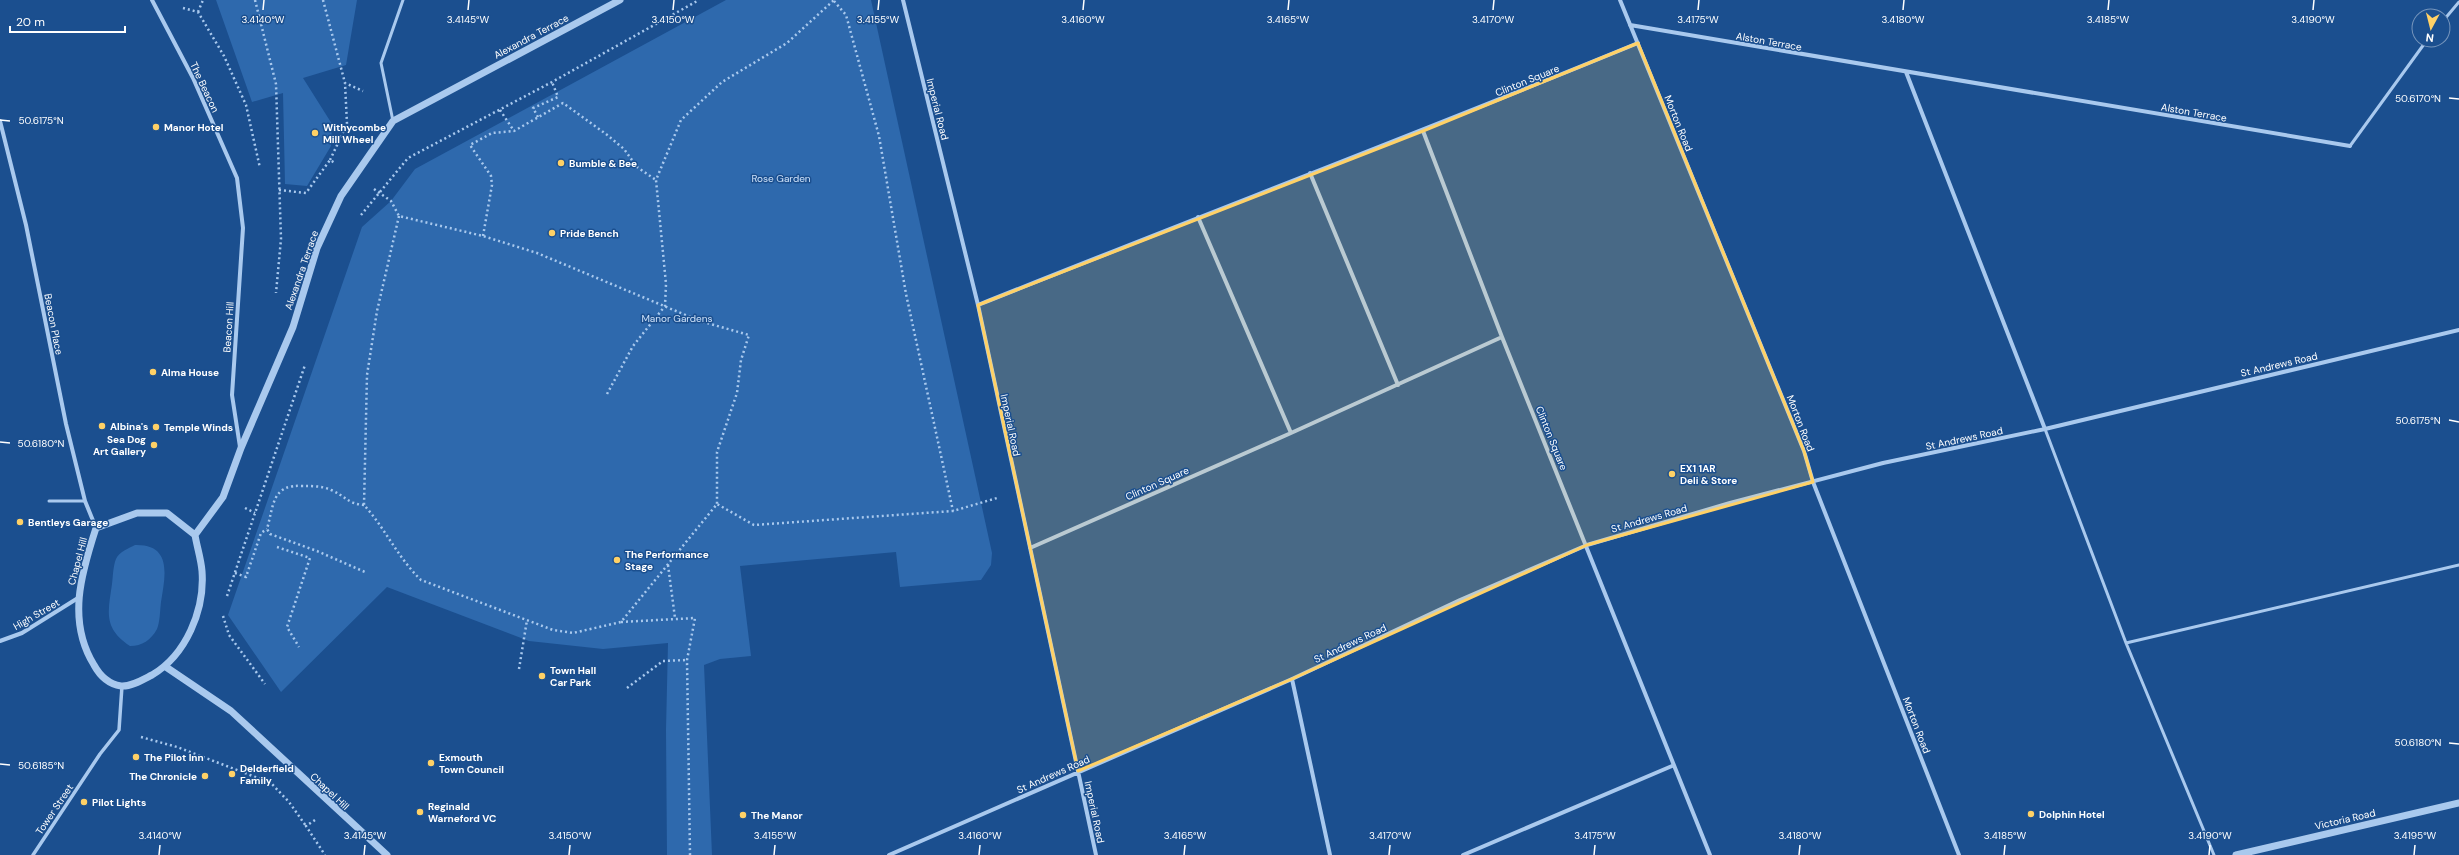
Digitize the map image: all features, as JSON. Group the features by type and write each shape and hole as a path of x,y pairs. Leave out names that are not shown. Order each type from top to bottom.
{"street":[{"name":"The Beacon","path":"152,0 194,78 237,178 243,228 240,255"},
{"name":"Alexandra Terrace","path":"195,535 223,497 241,448 293,327 317,248 341,196 393,121 620,0"},
{"name":"Imperial Road","path":"903,0 978,306 1096,855"},
{"name":"Morton Road","path":"1620,0 1804,451 1813,482 1959,855"},
{"name":"Alston Terrace","path":"1630,25 2350,146"},
{"name":"Clinton Square","path":"978,306 1198,217 1423,131 1638,43"},
{"path":"1906,72 2045,429"},
{"name":"Beacon Place","path":"0,123 26,225 66,424 85,501 96,528"},
{"name":"Clinton Square","path":"1423,131 1502,337 1587,545 1672,766 1710,855"},
{"path":"1310,173 1398,385"},
{"path":"1198,217 1291,434"},
{"name":"Beacon Hill","path":"240,255 232,395 241,448"},
{"name":"St Andrews Road","path":"889,855 1078,771 1292,679 1460,600 1587,545 1730,503 1883,463 2045,429 2459,330"},
{"name":"Clinton Square","path":"1030,548 1291,434 1502,337"},
{"name":"Chapel Hill","path":"122,686 101,678 87,654 79,630 78,598 86,560 96,528 137,513 167,513 195,535"},
{"path":"119,730 122,686 140,682 166,667 188,638 200,607 202,572 195,535"},
{"name":"High Street","path":"0,641 22,633 78,598"},
{"name":"Chapel Hill","path":"166,667 231,711 387,855"},
{"path":"1292,679 1330,855"},
{"name":"Tower Street","path":"33,855 100,754 119,730"},
{"path":"1463,855 1672,766"},
{"name":"Victoria Road","path":"2236,855 2459,803"}],"lane":[{"path":"393,121 381,63 403,0"},
{"path":"2451,12 2459,2"},
{"name":"Alston Terrace","path":"2350,146 2421,48"},
{"path":"2045,429 2126,643 2214,855"},
{"path":"49,501 85,501"},
{"path":"2126,643 2459,565"}],"path":[{"path":"198,12 203,0"},
{"path":"255,0 276,84 281,239 276,295"},
{"path":"323,0 345,83 347,124 330,160"},
{"path":"358,218 408,158 552,82 699,0"},
{"path":"606,394 633,346 665,306 666,284 656,180 681,120 722,82 787,43 834,1 846,15 879,136 906,294 953,511"},
{"path":"538,118 533,108 558,97 552,82"},
{"path":"345,83 368,93 393,121"},
{"path":"483,236 492,181 491,176 470,145 492,133 514,131 563,103 606,134 624,149 637,167 656,180"},
{"path":"500,110 514,131"},
{"path":"356,175 391,201 399,216 377,311 367,375 364,505 379,522 386,538 420,580 553,630 573,633 621,622 695,618 687,660 690,855"},
{"path":"279,190 306,193"},
{"path":"399,216 483,236 537,253 700,321 749,335 742,360 737,393 717,452 717,504 621,622"},
{"path":"226,598 306,363"},
{"path":"234,573 246,576 261,533 267,529 277,495 284,487 296,485 329,489 352,504 364,505"},
{"path":"717,504 754,525 953,511 982,504 1017,491"},
{"path":"267,529 270,534 317,551 364,572"},
{"path":"277,547 310,558 287,627 299,647"},
{"path":"668,564 675,618"},
{"path":"223,609 225,625 229,635 265,684"},
{"path":"519,669 527,620"},
{"path":"627,688 663,661 687,660"},
{"path":"119,730 177,746 270,783 289,802 306,826"}],"highlighted area":[{"path":"1638,43 1804,451 1813,482 1587,545 1292,679 1078,771 978,305 1423,131"}],"green space":[{"path":"216,0 357,0 346,65 303,78 332,124 331,146 307,186 285,184 283,93 252,102"},
{"name":"Manor Gardens","path":"726,0 871,0 992,553 991,565 981,580 900,587 896,552 740,566 751,656 720,659 704,665 712,855 667,855 666,730 668,643 603,649 529,641 387,587 281,692 228,615 362,227 391,201 415,169"},
{"path":"135,545 147,546 156,550 161,556 165,573 157,629 146,642 130,646 115,633 111,626 109,619 109,603 116,559 122,552"}],"place":[{"name":"Manor Hotel","path":"156,127"},
{"name":"Withycombe Mill Wheel","path":"315,133"},
{"name":"Bumble & Bee","path":"561,163"},
{"name":"Pride Bench","path":"552,233"},
{"name":"Alma House","path":"153,372"},
{"name":"Albina's","path":"102,426"},
{"name":"Temple Winds","path":"156,427"},
{"name":"Sea Dog Art Gallery","path":"154,445"},
{"name":"EX1 1AR Deli & Store","path":"1672,474"},
{"name":"Bentleys Garage","path":"20,522"},
{"name":"The Performance Stage","path":"617,560"},
{"name":"Town Hall Car Park","path":"542,676"},
{"name":"The Pilot Inn","path":"136,757"},
{"name":"Exmouth Town Council","path":"431,763"},
{"name":"Delderfield Family","path":"232,774"},
{"name":"The Chronicle","path":"205,776"},
{"name":"Pilot Lights","path":"84,802"},
{"name":"Reginald Warneford VC","path":"420,812"},
{"name":"Dolphin Hotel","path":"2031,814"},
{"name":"The Manor","path":"743,815"}],"park label":[{"name":"Rose Garden","path":"781,178"}]}
